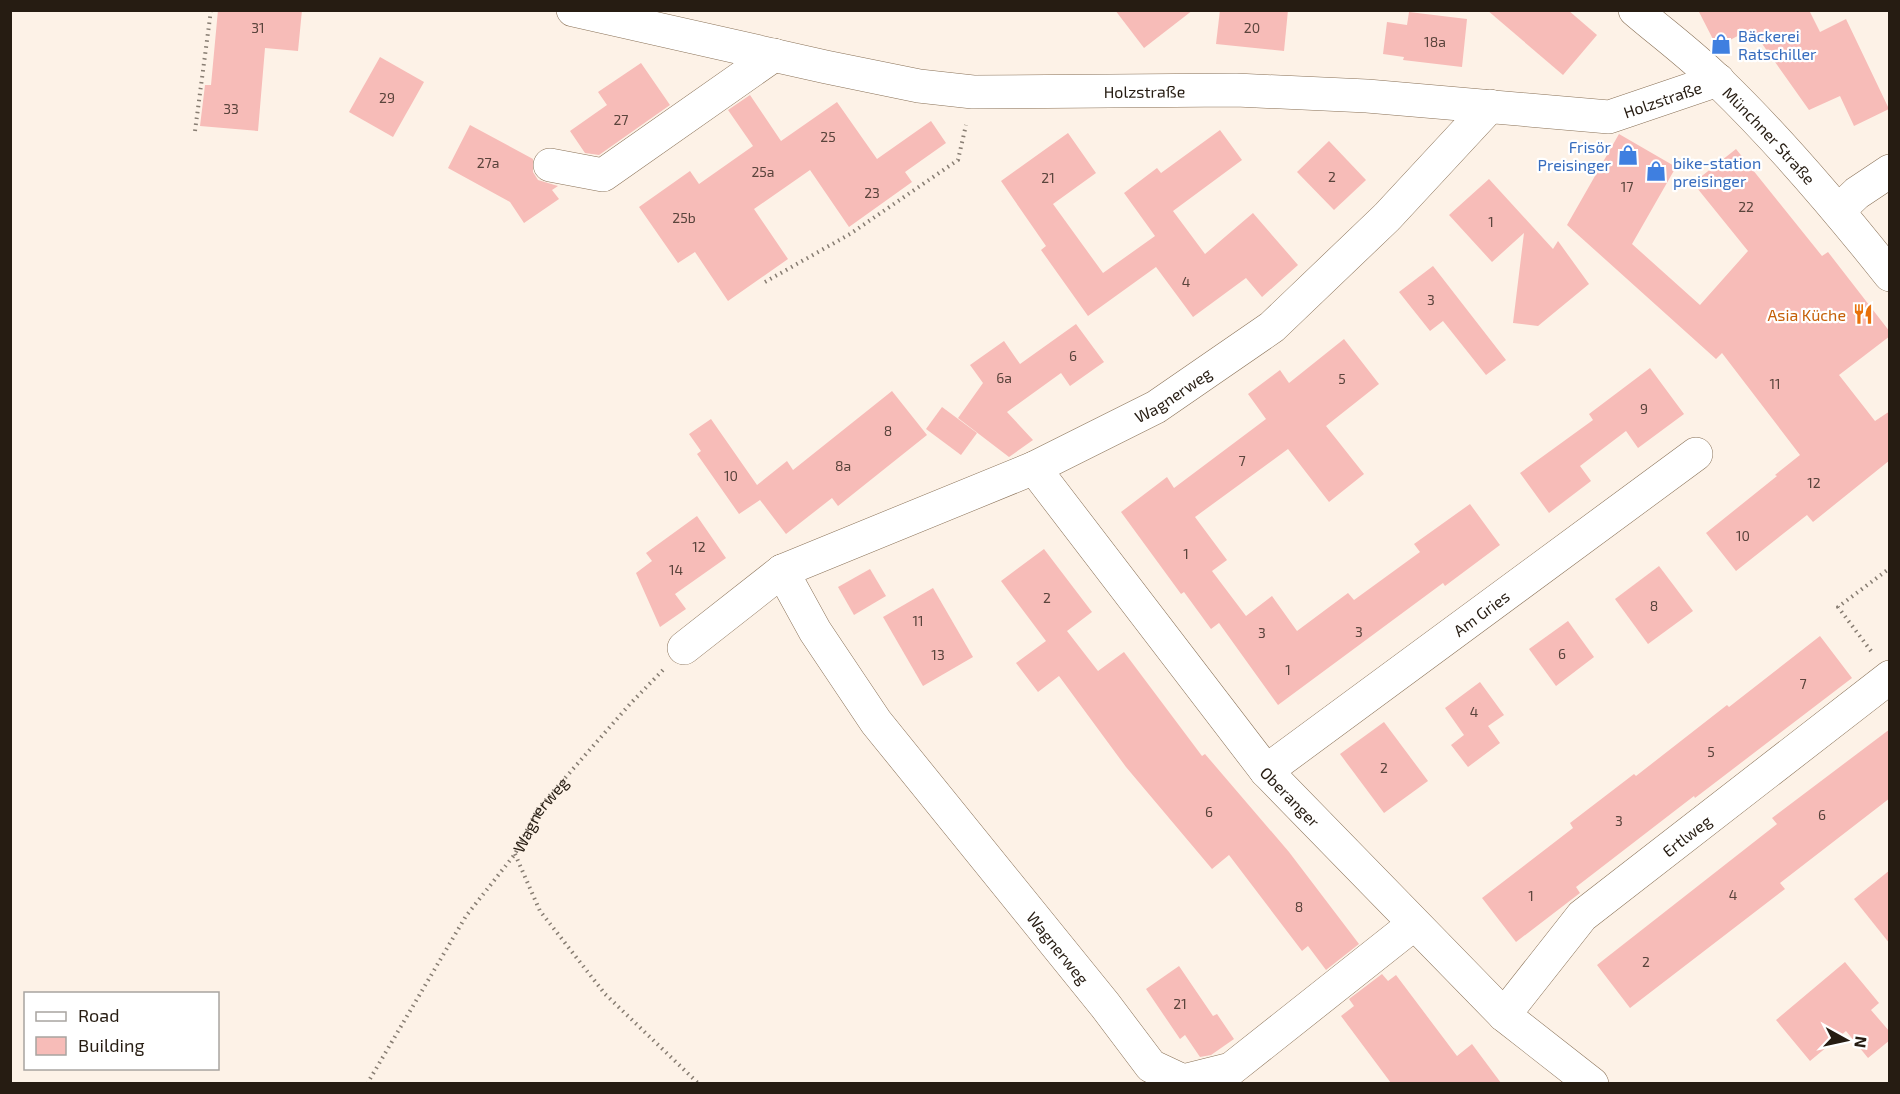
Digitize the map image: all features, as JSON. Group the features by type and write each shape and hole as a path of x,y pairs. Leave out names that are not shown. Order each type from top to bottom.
{"street":[{"name":"Holzstraße","path":"573,10 919,86 973,92 1236,90 1366,96 1609,117 1718,80"},
{"name":"Münchner Straße","path":"1635,10 1718,80 1839,210 1890,275"},
{"path":"550,165 603,175 774,55"},
{"name":"Wagnerweg","path":"684,648 782,571 1034,468 1156,407 1272,327 1387,217 1490,106"},
{"path":"1839,210 1857,193 1890,171"},
{"name":"Am Gries","path":"1266,771 1696,454"},
{"name":"Oberanger","path":"1034,468 1266,771 1504,1015 1592,1083"},
{"name":"Wagnerweg","path":"782,571 815,631 876,722 1106,1005 1151,1066 1183,1081 1231,1069 1414,924"},
{"name":"Ertlweg","path":"1504,1015 1582,916 1883,668"}],"path":[{"path":"195,131 211,10"},
{"path":"765,282 850,234 958,160 973,92"},
{"path":"1883,668 1838,607 1890,568"},
{"name":"Wagnerweg","path":"684,648 630,704 537,810 515,854 540,911 605,994 699,1083"},
{"path":"368,1083 466,916 515,854"}],"building":[{"path":"218,10 302,10 298,51 265,48 258,131 200,126 205,85 211,85"},
{"path":"1115,10 1193,10 1144,48"},
{"path":"1220,10 1288,10 1284,51 1216,44"},
{"path":"1487,10 1568,10 1597,35 1563,75"},
{"path":"1698,10 1812,10 1810,12 1820,32 1846,19 1889,109 1854,126 1840,96 1809,110 1758,38 1751,42 1745,32 1717,47"},
{"path":"1409,12 1467,19 1462,67 1403,60 1404,57 1383,54 1387,22 1407,25"},
{"path":"380,57 424,82 393,137 349,112"},
{"path":"641,63 670,105 599,155 585,153 570,131 607,105 598,92"},
{"path":"750,95 781,141 837,102 877,159 931,121 946,143 905,172 912,182 849,227 810,170 754,209 788,259 728,301 695,252 678,263 639,207 690,171 699,184 753,146 728,110"},
{"path":"470,125 533,159 533,172 538,180 558,186 552,190 559,199 524,223 510,202 448,168"},
{"path":"1220,130 1242,160 1173,211 1205,254 1253,213 1298,265 1262,297 1246,278 1193,317 1156,267 1088,316 1041,250 1046,246 1001,181 1068,133 1096,173 1053,204 1103,273 1155,236 1124,193 1157,168 1161,173"},
{"path":"1619,134 1676,167 1632,244 1700,305 1748,251 1693,183 1736,149 1822,256 1828,252 1890,332 1890,336 1839,375 1875,421 1890,411 1890,460 1813,522 1807,515 1736,571 1706,533 1800,455 1722,353 1716,359 1567,225"},
{"path":"1329,141 1366,180 1334,210 1297,172"},
{"path":"1489,179 1553,249 1558,241 1589,284 1538,326 1513,323 1524,233 1492,262 1449,215"},
{"path":"1433,266 1506,360 1486,375 1443,321 1430,331 1399,292"},
{"path":"1076,324 1104,362 1070,386 1061,373 1007,412 1033,440 1009,457 958,418 983,383 970,365 1004,341 1020,364"},
{"path":"1344,339 1379,384 1326,426 1364,474 1329,502 1288,449 1195,517 1227,560 1212,571 1246,616 1272,596 1297,631 1348,593 1354,600 1420,552 1414,544 1470,504 1500,545 1445,586 1443,583 1278,705 1219,623 1211,629 1184,592 1181,594 1121,512 1167,477 1174,488 1266,419 1248,394 1280,370 1289,383"},
{"path":"1650,368 1684,414 1638,448 1626,431 1580,466 1591,481 1549,513 1520,473 1593,420 1589,414"},
{"path":"892,391 927,435 838,506 832,498 786,534 760,500 739,514 697,454 701,451 689,434 711,419 757,485 787,461 793,470"},
{"path":"942,407 977,433 961,455 926,429"},
{"path":"697,516 726,558 675,594 686,609 660,627 636,573 652,561 646,553"},
{"path":"1044,549 1092,612 1067,631 1098,671 1124,652 1202,756 1205,754 1289,852 1359,944 1326,970 1308,946 1302,951 1229,855 1212,869 1126,767 1059,676 1038,692 1016,663 1046,641 1001,581"},
{"path":"1659,566 1693,611 1648,644 1615,599"},
{"path":"870,569 886,596 854,615 838,587"},
{"path":"933,588 973,657 923,686 883,617"},
{"path":"1568,621 1594,657 1556,686 1529,649"},
{"path":"1820,636 1852,678 1576,887 1580,893 1516,942 1482,898 1573,828 1570,823 1634,774 1636,776 1727,705 1729,707"},
{"path":"1480,682 1504,715 1488,726 1500,743 1468,767 1451,745 1464,735 1445,708"},
{"path":"1384,722 1428,781 1384,813 1340,754"},
{"path":"1890,729 1890,798 1780,883 1785,889 1630,1008 1597,965 1777,824 1772,818"},
{"path":"1890,870 1890,944 1854,899"},
{"path":"1845,962 1879,1003 1871,1010 1890,1032 1890,1040 1868,1058 1846,1031 1810,1061 1776,1020"},
{"path":"1179,966 1213,1016 1217,1014 1234,1039 1211,1055 1200,1057 1185,1035 1180,1039 1146,989"},
{"path":"1382,974 1388,981 1396,975 1457,1056 1472,1044 1501,1083 1391,1083 1341,1016 1354,1006 1349,999"}],"place":[{"name":"Bäckerei Ratschiller","path":"1721,44"},
{"name":"Frisör Preisinger","path":"1628,155"},
{"name":"bike-station preisinger","path":"1656,171"},
{"name":"Asia Küche","path":"1863,314"}]}
